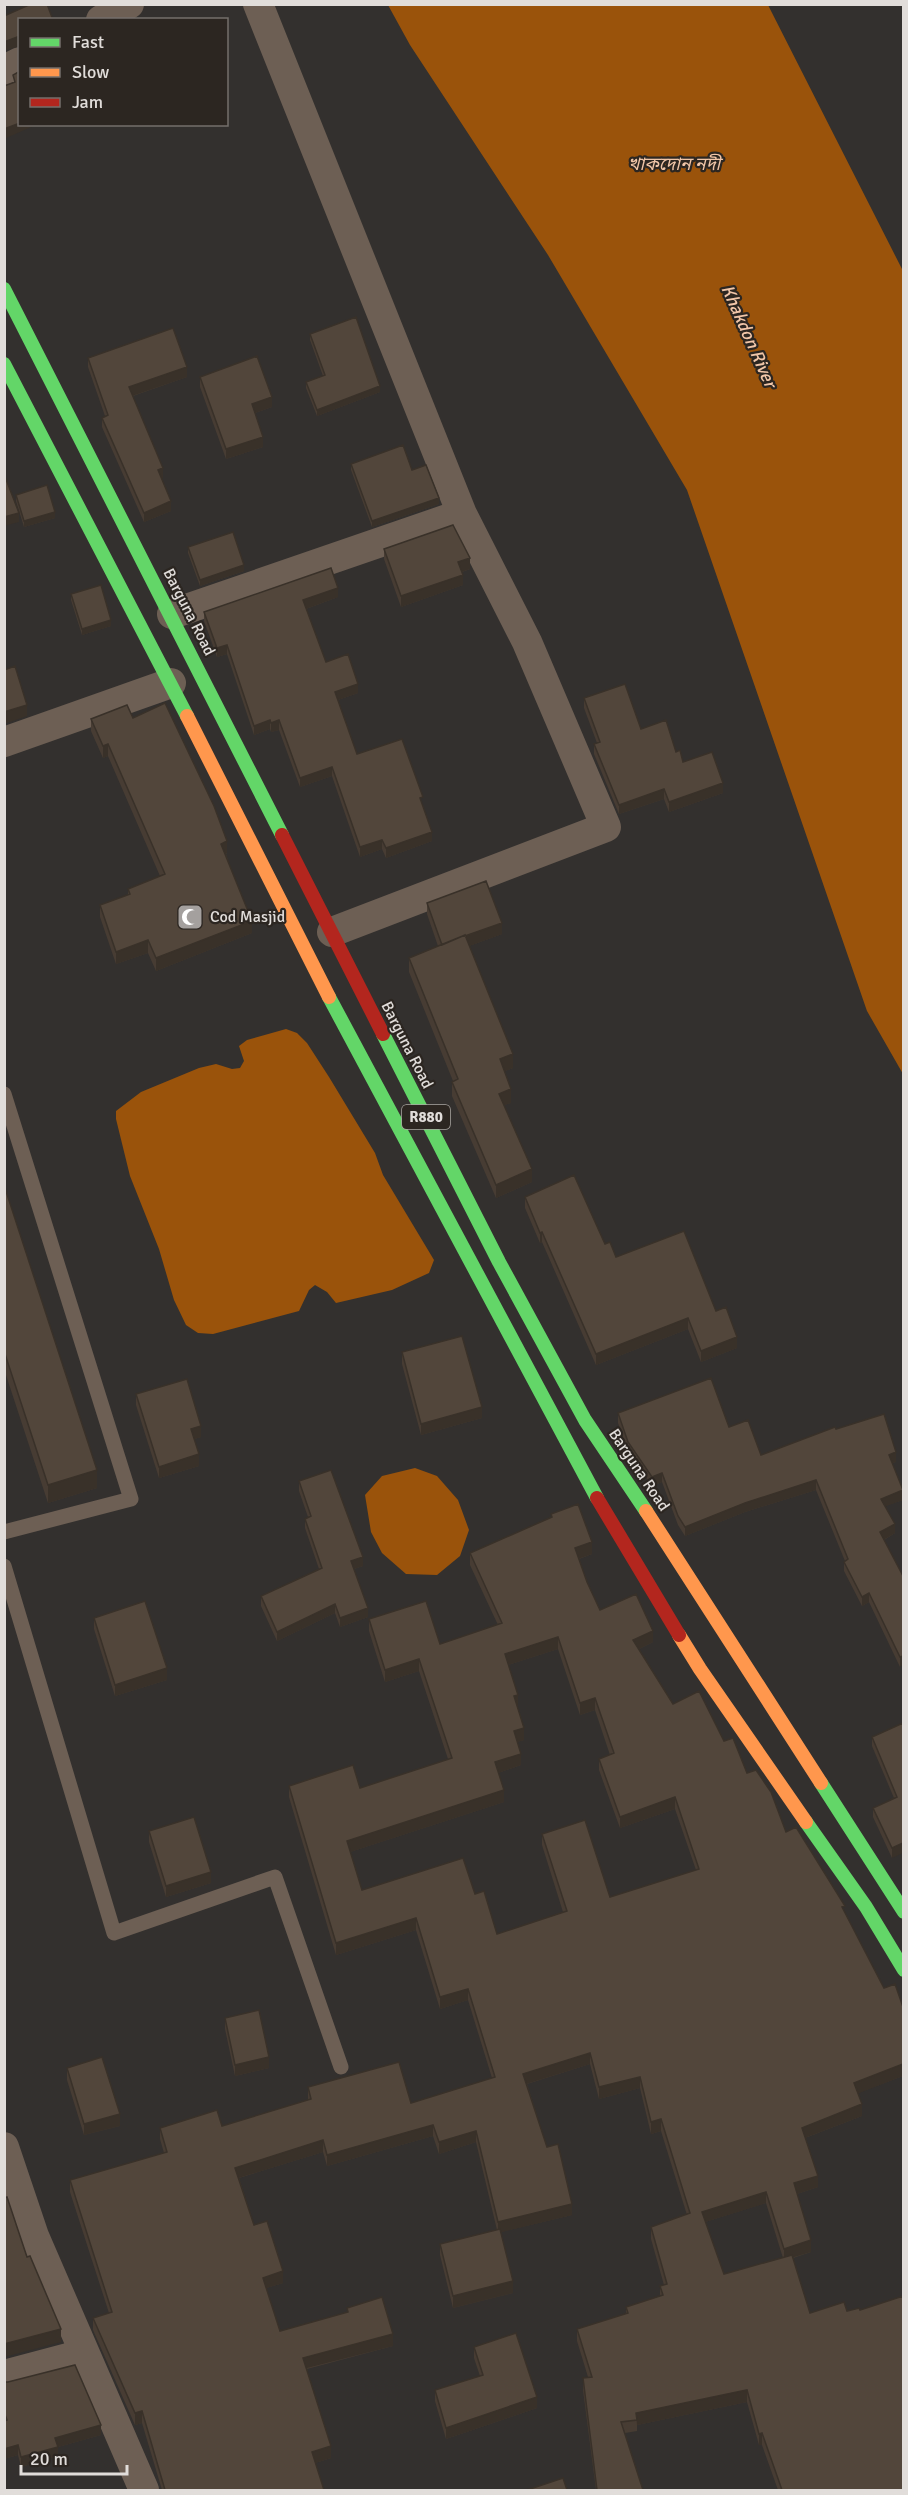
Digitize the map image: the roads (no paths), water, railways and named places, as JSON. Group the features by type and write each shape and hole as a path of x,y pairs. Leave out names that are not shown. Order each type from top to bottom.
{"main road":[{"name":"Barguna Road","path":"4,289 172,614 500,1262 585,1420 687,1573 903,1912"},
{"name":"R880","path":"4,364 171,683 355,1048 611,1524 700,1669 866,1907 903,1970"}],"street":[{"path":"104,18 129,4"},
{"path":"258,4 462,514 526,642 606,827 332,932"},
{"path":"4,70 18,63"},
{"path":"172,614 462,514"},
{"path":"4,742 171,683"},
{"path":"4,2146 34,2236 83,2354 144,2490"},
{"path":"4,2375 83,2354"}],"lane":[{"path":"4,1094 131,1499 4,1532"},
{"path":"4,1566 114,1933 275,1877 341,2067"}],"water":[{"name":"খাকদোন নদী","path":"388,5 768,5 903,271 903,1074 867,1011 687,490 548,255 410,45"},
{"path":"286,1029 297,1033 307,1043 329,1077 375,1153 383,1175 434,1260 429,1273 392,1290 336,1303 327,1292 315,1285 309,1290 299,1311 213,1334 198,1333 186,1325 174,1300 159,1249 130,1176 116,1111 141,1092 199,1068 216,1064 232,1069 240,1068 244,1061 239,1046 247,1040"},
{"path":"415,1468 437,1476 458,1500 469,1530 460,1556 437,1575 406,1574 382,1553 371,1532 365,1495 382,1476"}],"place":[{"name":"Cod Masjid","path":"190,917"}],"water label":[{"name":"Khakdon River","path":"749,336"}]}
